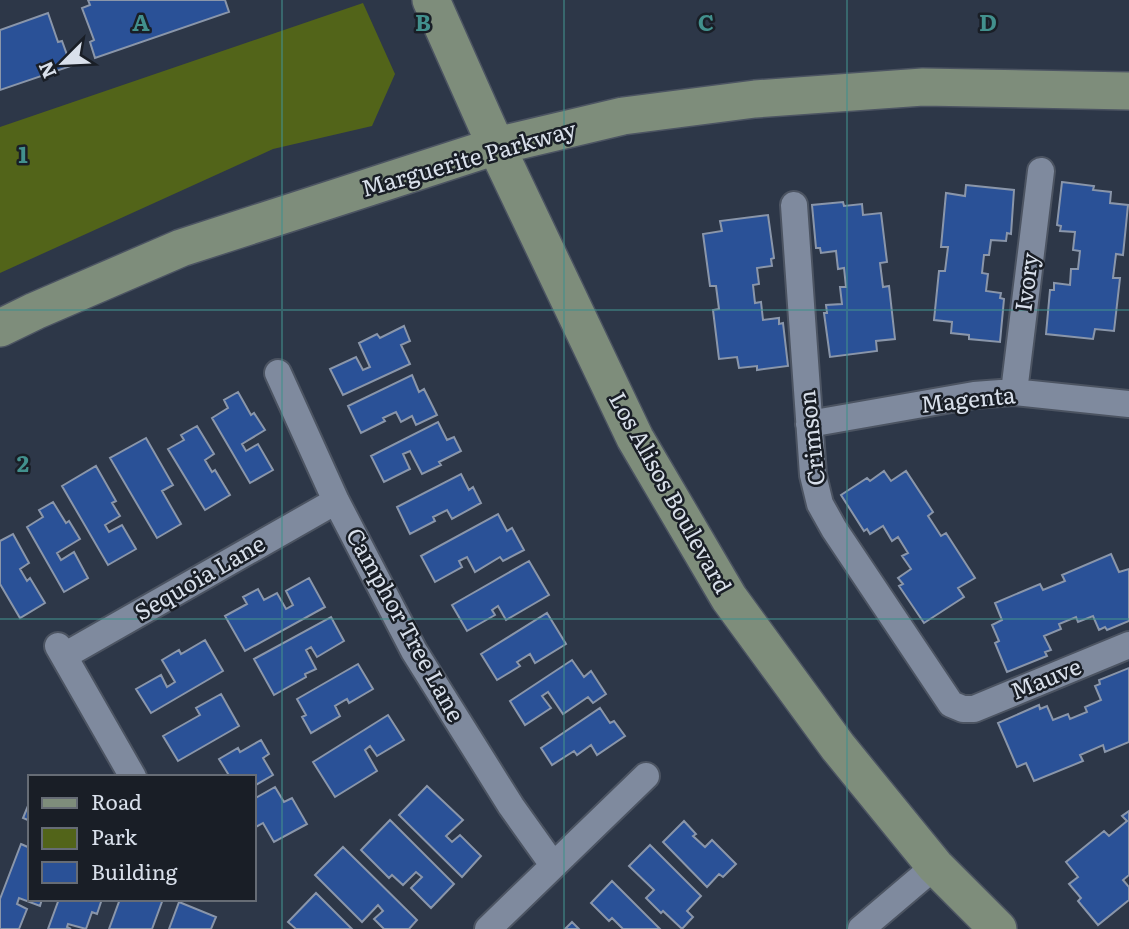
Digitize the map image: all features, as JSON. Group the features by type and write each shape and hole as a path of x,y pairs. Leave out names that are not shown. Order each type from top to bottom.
{"main road":[{"name":"Los Alisos Boulevard","path":"431,0 496,146 635,438 729,598 838,747 935,866 999,929"},
{"name":"Marguerite Parkway","path":"0,328 181,248 496,146 623,116 755,99 923,87 1129,91"}],"street":[{"name":"Ivory","path":"1014,392 1041,171"},
{"name":"Crimson","path":"793,205 809,424 820,504 951,704 963,709"},
{"name":"Camphor Tree Lane","path":"278,373 336,500 414,651 511,806 553,865"},
{"name":"Magenta","path":"809,424 974,395 1014,392 1129,404"},
{"name":"Sequoia Lane","path":"132,775 61,651 336,500"},
{"name":"Mauve","path":"963,709 974,709 1129,645"},
{"path":"488,929 646,776"},
{"path":"861,929 935,866"}],"green space":[{"path":"363,3 395,74 372,126 273,149 0,273 0,127"}],"building":[{"path":"88,0 225,0 229,12 95,58 90,42 94,40 82,8 90,5"},
{"path":"48,13 58,42 62,41 71,66 0,90 0,30"},
{"path":"1062,182 1094,186 1093,190 1111,192 1110,203 1128,205 1123,255 1116,254 1113,278 1120,278 1114,331 1095,329 1093,339 1046,334 1050,290 1054,290 1054,283 1070,285 1071,269 1078,269 1080,251 1073,250 1075,232 1060,231 1061,226 1057,225"},
{"path":"966,185 1014,190 1011,234 1007,233 1006,241 991,240 989,255 984,255 982,273 988,274 986,291 1001,293 1000,298 1004,299 1000,342 969,339 969,335 951,333 952,322 934,320 939,271 945,271 948,247 941,247 946,193 965,196"},
{"path":"843,202 844,206 862,204 863,215 881,213 887,262 880,263 883,287 889,286 895,339 876,341 877,351 830,357 824,313 827,313 826,305 842,304 840,287 846,287 844,268 838,269 836,251 821,253 820,248 816,248 812,205"},
{"path":"768,215 774,258 771,259 772,266 757,268 759,284 753,285 755,303 761,302 763,320 779,318 779,324 783,323 788,366 757,370 757,366 739,368 737,357 719,359 713,310 719,309 716,286 710,286 703,234 722,231 720,221"},
{"path":"404,326 410,341 401,345 410,364 343,395 330,369 356,357 363,370 370,367 359,343 377,334 380,338"},
{"path":"412,375 419,392 424,389 437,415 416,425 412,416 401,422 396,412 361,433 348,406"},
{"path":"238,392 251,415 254,413 265,430 242,444 246,451 258,444 273,470 250,483 212,418 228,408 224,400"},
{"path":"438,422 447,440 454,437 461,451 422,474 410,451 403,454 410,469 384,482 371,456"},
{"path":"197,426 214,454 205,460 212,472 215,470 230,495 205,510 168,449 184,440 181,435"},
{"path":"146,438 173,485 162,491 181,524 157,538 110,458"},
{"path":"96,466 116,501 112,503 120,516 105,525 109,532 122,525 136,549 108,565 62,486"},
{"path":"884,471 891,481 906,471 933,512 928,516 941,536 946,533 975,578 958,588 964,597 924,623 899,586 903,584 898,578 911,569 902,556 908,553 898,537 892,541 883,526 870,534 867,529 864,531 841,495 867,478 870,481"},
{"path":"461,474 469,490 473,487 481,503 452,519 447,510 433,517 435,521 410,534 397,507"},
{"path":"53,502 80,539 57,553 61,560 74,552 88,578 64,592 27,527 43,517 39,510"},
{"path":"498,514 507,531 512,528 524,550 503,561 500,557 475,572 467,557 459,561 462,567 435,582 421,556"},
{"path":"13,534 29,563 20,569 27,581 30,578 45,603 20,618 0,584 0,541"},
{"path":"1111,554 1119,572 1129,569 1129,621 1107,630 1105,627 1099,630 1093,616 1078,622 1076,617 1059,624 1061,629 1044,636 1051,650 1045,652 1047,656 1007,672 995,643 999,641 992,625 1002,620 995,603 1040,584 1043,590 1065,581 1062,575"},
{"path":"529,561 549,595 506,620 498,606 492,610 495,615 467,631 452,605"},
{"path":"309,578 325,607 245,651 225,616 247,604 243,597 258,589 264,600 277,593 286,609 293,605 286,591"},
{"path":"547,613 566,644 535,663 530,654 517,662 520,666 497,680 481,654"},
{"path":"331,617 344,641 317,657 311,647 306,650 316,669 274,695 254,659"},
{"path":"205,640 223,671 151,713 136,689 161,675 167,687 175,682 162,660 179,650 181,654"},
{"path":"572,660 584,677 591,671 606,694 593,703 588,697 563,714 548,692 542,696 551,708 525,725 510,701"},
{"path":"358,664 373,689 349,703 347,699 335,706 340,716 311,733 302,717 306,715 297,699"},
{"path":"1129,668 1129,742 1105,752 1103,745 1080,755 1083,761 1034,781 1026,763 1017,767 998,723 1039,705 1040,709 1047,706 1053,720 1068,714 1070,719 1087,712 1085,707 1101,700 1095,686 1100,684 1099,680"},
{"path":"221,694 239,726 178,761 163,736 200,715 196,708"},
{"path":"600,708 610,723 614,721 625,736 597,755 591,745 577,755 574,751 552,765 541,748"},
{"path":"388,715 404,740 377,756 370,746 365,750 377,771 335,797 313,762"},
{"path":"261,740 269,754 263,758 273,775 256,785 256,775 229,775 219,759 238,748 240,752"},
{"path":"427,786 463,820 446,836 452,842 460,835 481,856 462,877 399,815"},
{"path":"275,787 284,802 292,798 307,824 274,842 263,823 256,827 256,798"},
{"path":"28,806 28,820 23,818"},
{"path":"1129,811 1129,875 1123,880 1129,887 1129,900 1098,925 1078,901 1081,898 1069,884 1078,877 1066,862 1104,831 1109,836 1127,821 1122,816"},
{"path":"390,820 454,884 431,908 411,888 422,877 416,872 403,885 392,875 389,878 361,850"},
{"path":"684,821 696,834 693,836 705,847 712,840 736,864 723,877 719,874 707,887 663,842"},
{"path":"21,844 28,847 28,901 41,901 40,906 19,898 17,904 27,909 19,929 0,929 0,899"},
{"path":"650,845 701,896 687,911 693,917 682,929 646,898 654,890 629,866"},
{"path":"343,847 417,920 409,929 384,929 374,919 383,911 378,905 362,922 315,875"},
{"path":"612,881 660,929 623,929 612,918 609,921 591,903"},
{"path":"316,893 352,929 296,929 288,922"},
{"path":"58,901 101,901 97,914 92,912 86,929 68,924 67,927 71,929 48,929"},
{"path":"119,901 162,901 152,929 109,929"},
{"path":"179,902 216,917 211,929 169,929"},
{"path":"572,922 579,929 565,929"}]}
